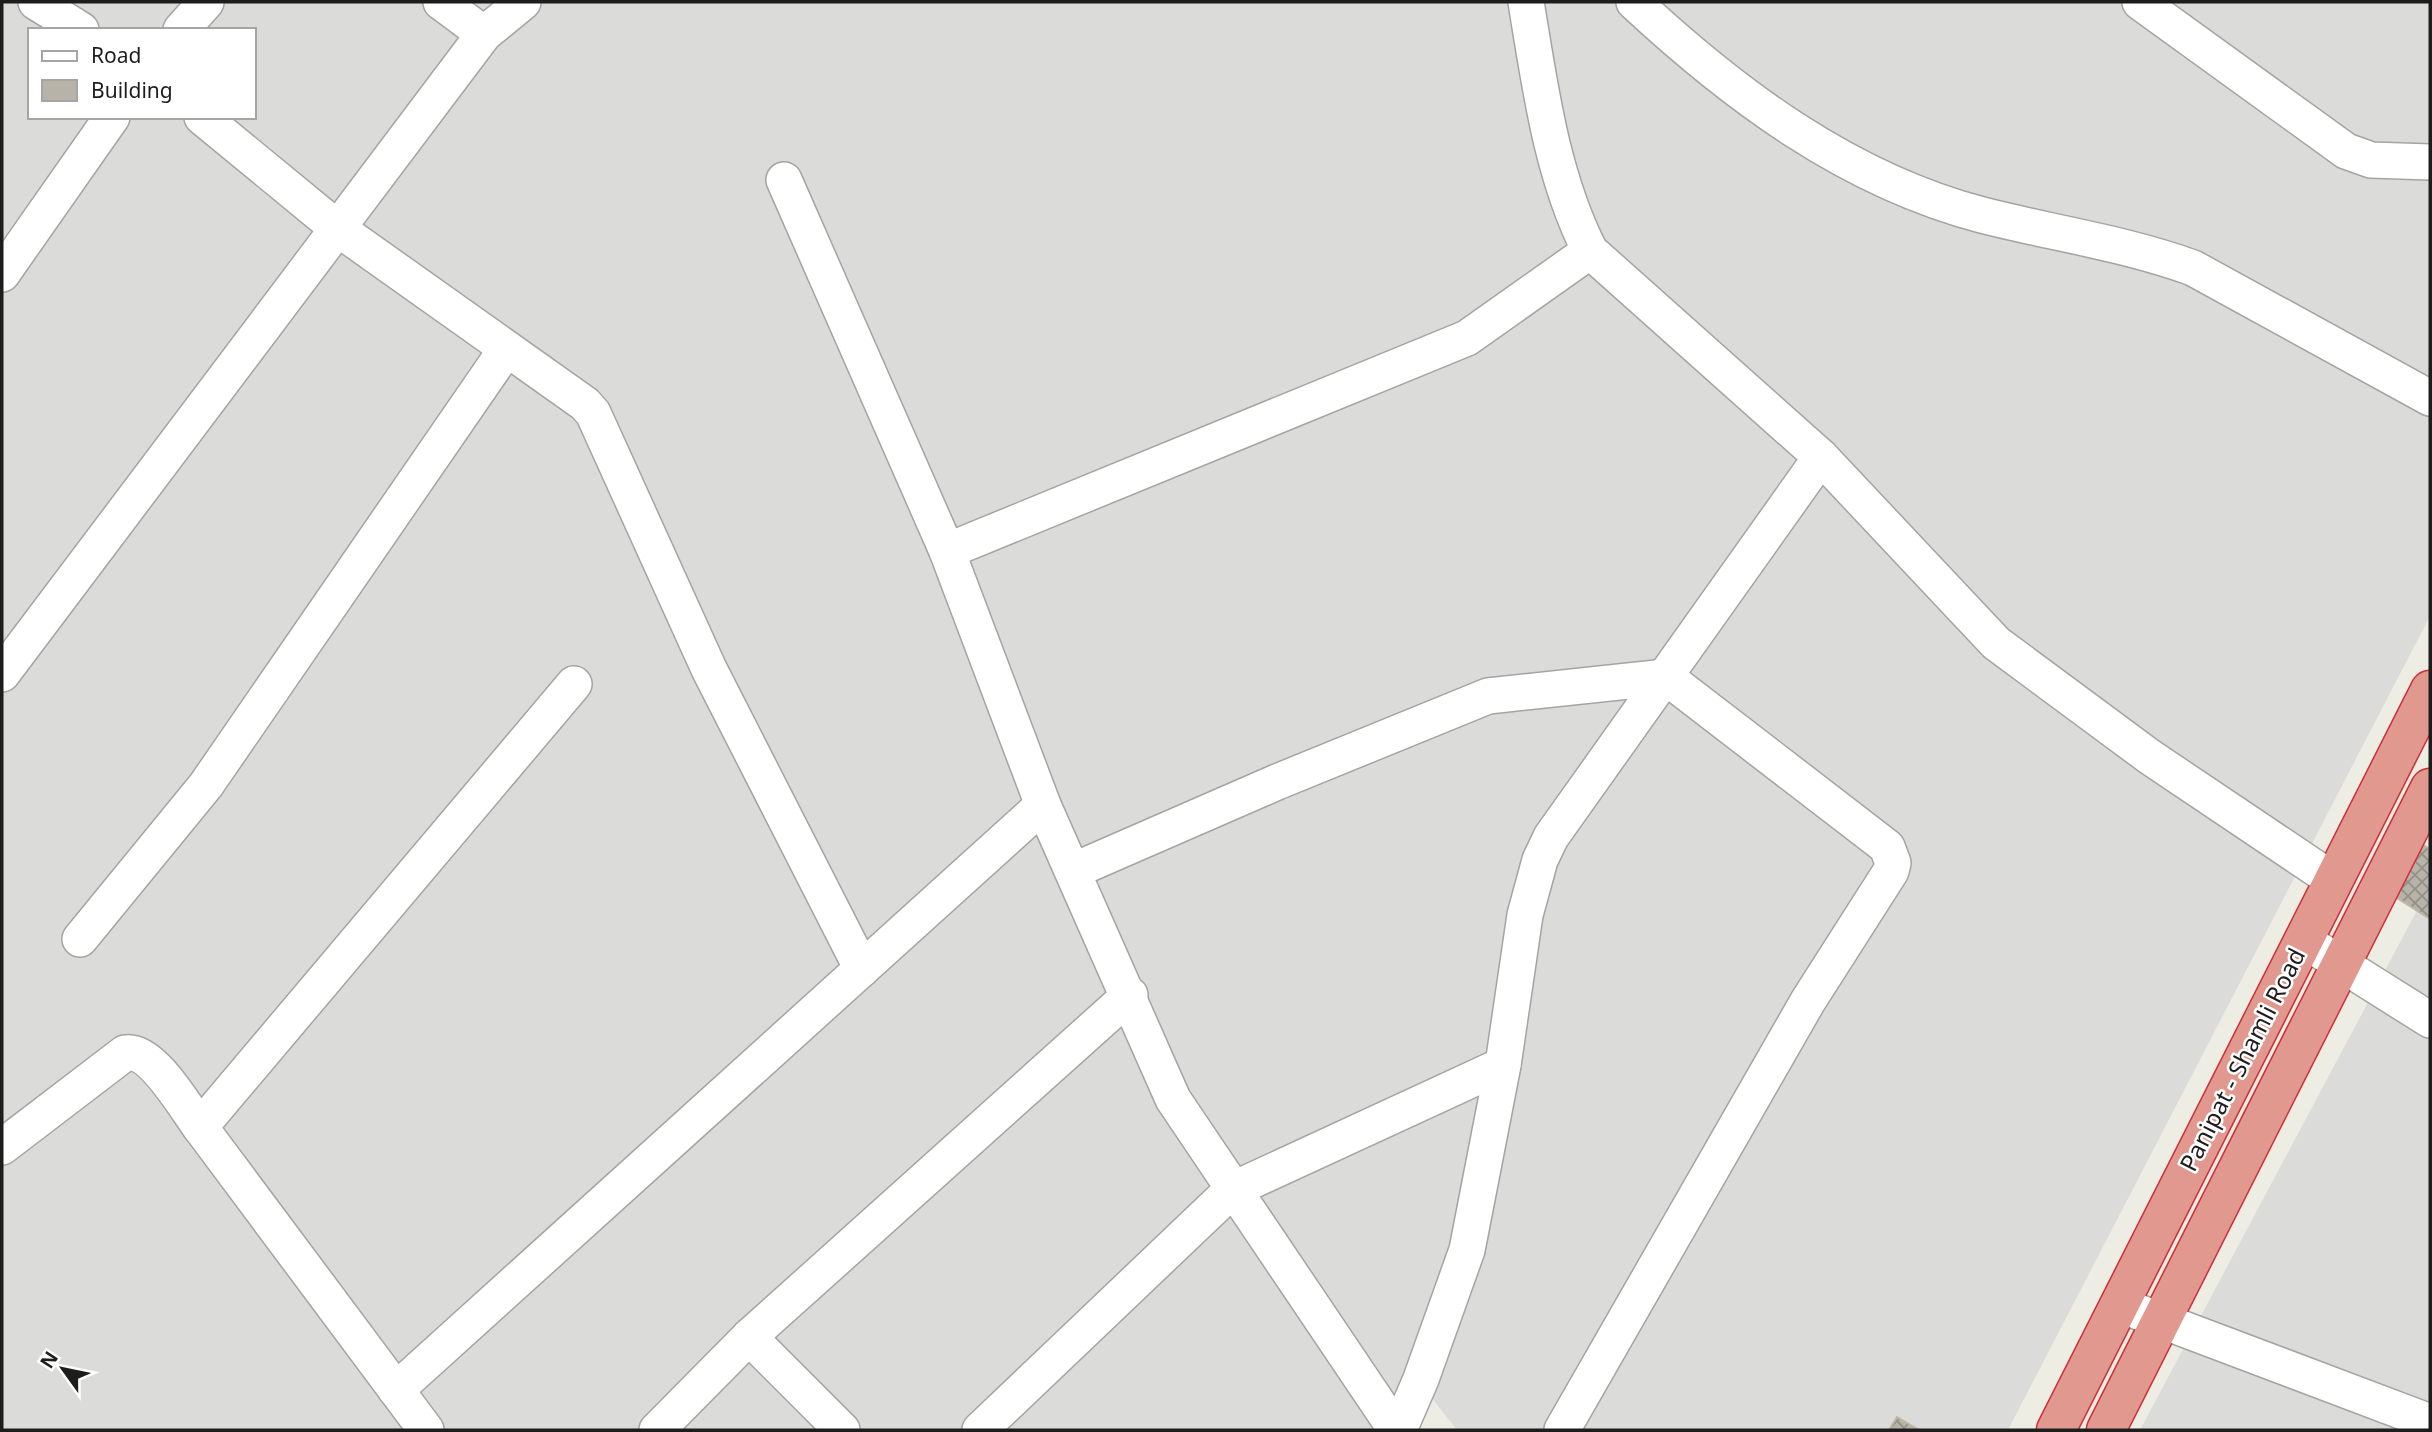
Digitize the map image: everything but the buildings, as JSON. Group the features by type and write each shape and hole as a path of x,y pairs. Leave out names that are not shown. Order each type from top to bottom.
{"highway":[{"name":"Panipat - Shamli Road","path":"2056,1430 2430,690"},
{"name":"Panipat - Shamli Road","path":"2106,1430 2430,788"}],"street":[{"path":"36,2 78,28"},
{"path":"183,28 206,2"},
{"path":"441,2 484,34"},
{"path":"2,674 484,34 523,2"},
{"path":"1526,2 1560,177 1572,214 1590,251 1821,457 1996,643 2150,757 2333,880"},
{"path":"1634,2 1695,59 1785,126 1906,190 1981,215 2154,254 2193,268 2430,398"},
{"path":"2140,2 2346,151 2371,160 2430,162"},
{"path":"2,274 111,119"},
{"path":"204,119 337,228 505,351 585,404 598,421 709,669 862,969"},
{"path":"784,180 947,551 1043,805 1075,870 1173,1099 1232,1190 1398,1430"},
{"path":"947,551 1467,338 1590,251"},
{"path":"80,939 206,785 505,351"},
{"path":"1398,1430 1467,1250 1503,1065 1525,915 1540,860 1551,837 1821,457"},
{"path":"1075,870 1488,696 1666,677 1887,847 1891,854 1891,871 1808,1001 1562,1430"},
{"path":"200,1127 574,684"},
{"path":"396,1390 1043,805"},
{"path":"2303,940 2430,1020"},
{"path":"657,1430 749,1338 1130,995"},
{"path":"2,1147 125,1053 133,1052 149,1059 426,1430"},
{"path":"980,1430 1232,1190 1503,1065"},
{"path":"2120,1306 2430,1422"},
{"path":"749,1338 842,1430"}],"shaded area":[{"path":"2,2 2430,2 2430,616 2008,1430 1457,1430 1427,1392 1384,1430 2,1430"},
{"path":"2430,886 2430,1430 2140,1430"}]}
